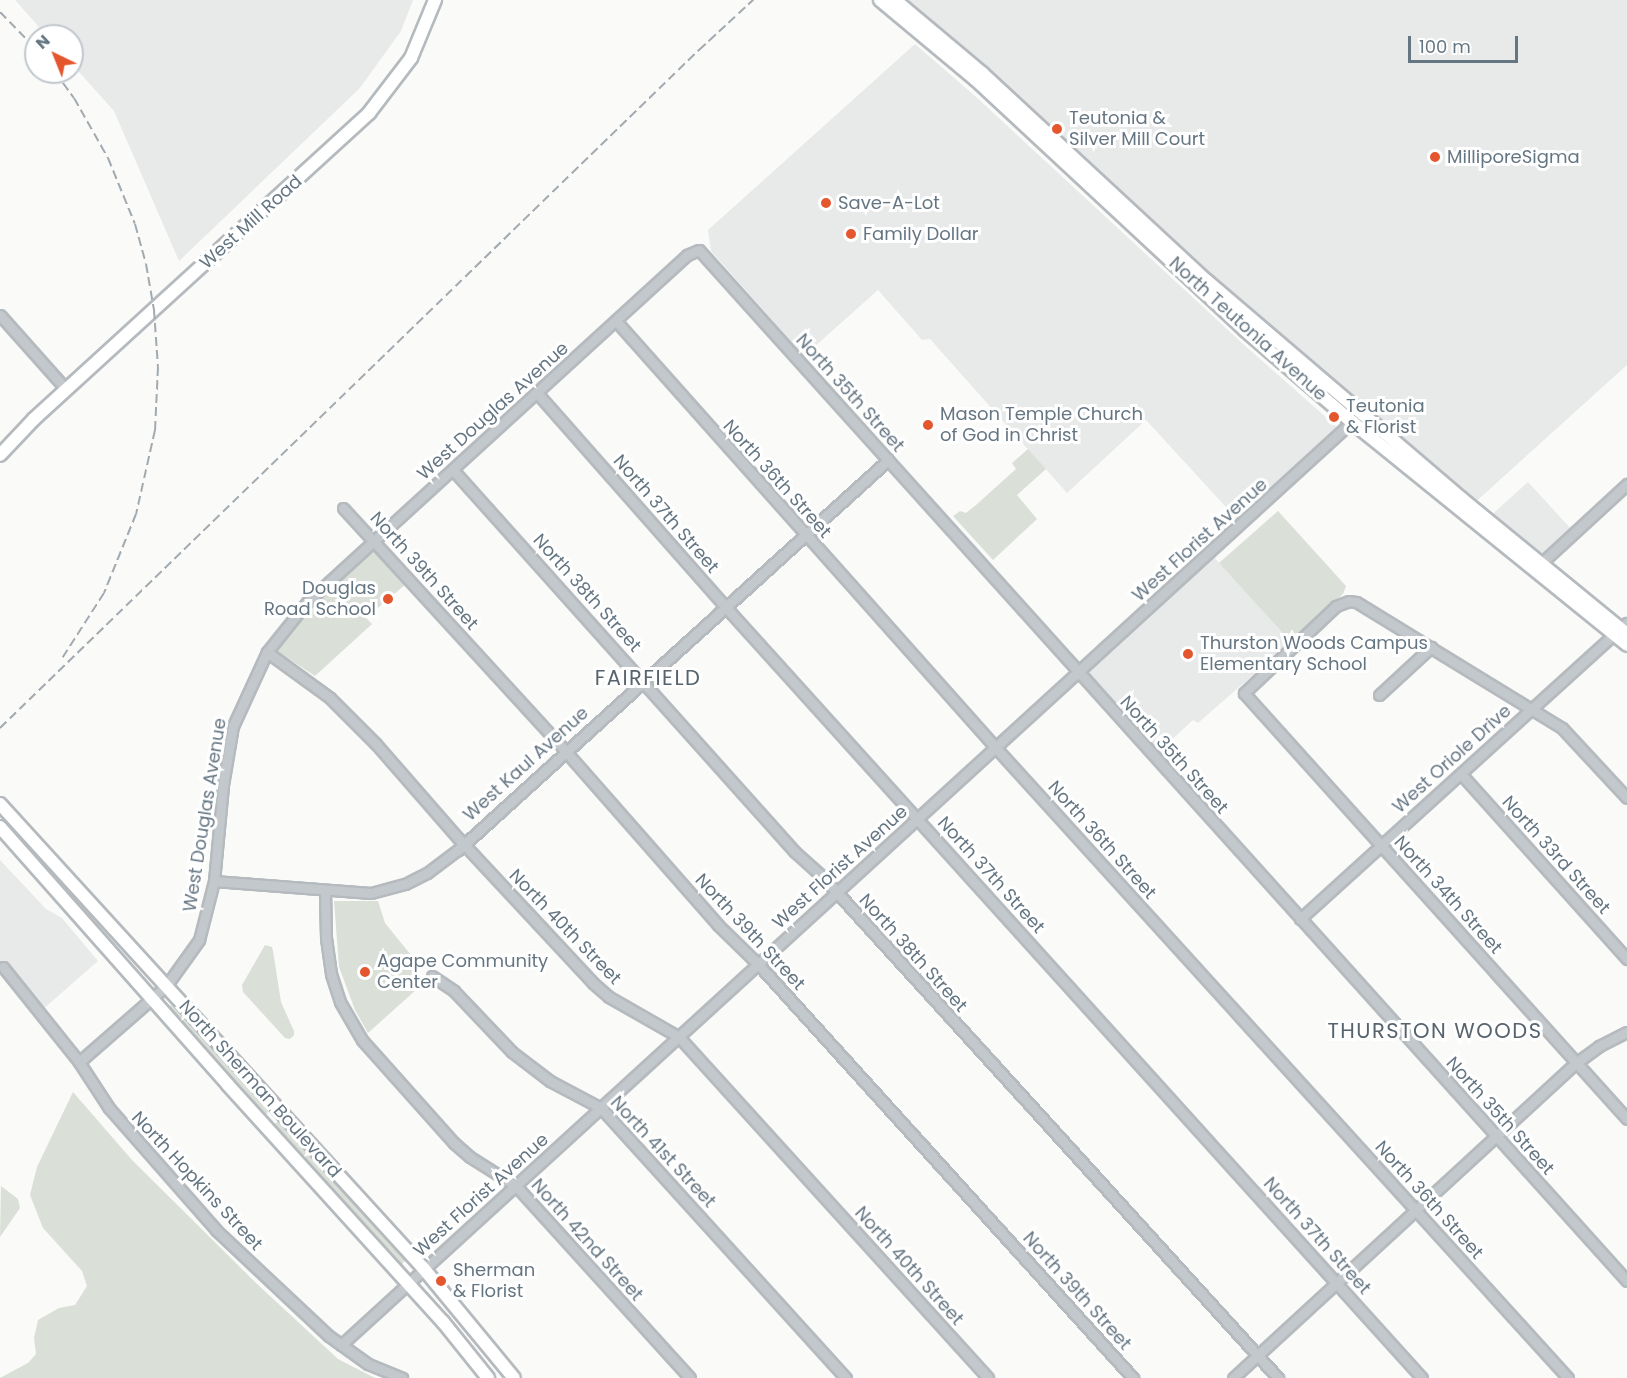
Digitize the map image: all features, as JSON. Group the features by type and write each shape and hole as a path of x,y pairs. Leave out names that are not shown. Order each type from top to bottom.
{"main road":[{"name":"West Mill Road","path":"0,455 66,389 369,113 411,58 435,0"},
{"name":"North Teutonia Avenue","path":"880,0 976,80 1245,330 1357,417 1538,566 1622,630 1627,645"},
{"name":"North Teutonia Avenue","path":"895,0 982,73 1357,417"},
{"name":"West Mill Road","path":"0,444 34,419"},
{"name":"North Sherman Boulevard","path":"0,804 424,1269 514,1378"},
{"name":"North Sherman Boulevard","path":"0,827 408,1284 488,1378"}],"street":[{"name":"West Douglas Avenue","path":"79,1062 166,986 199,940 209,908 214,881 223,785 233,726 267,652 308,602 687,255 699,250"},
{"name":"North 35th Street","path":"699,250 1627,1281"},
{"path":"0,315 66,389"},
{"name":"North 36th Street","path":"616,321 996,748 1568,1378"},
{"name":"North 37th Street","path":"537,393 725,606 1422,1378"},
{"name":"West Florist Avenue","path":"341,1345 1357,417"},
{"name":"West Kaul Avenue","path":"214,881 371,893 405,884 428,873 464,844 888,460"},
{"name":"North 38th Street","path":"453,470 795,852 837,893 1278,1378"},
{"path":"1538,566 1627,484"},
{"name":"North 39th Street","path":"343,508 375,540 716,922 758,964 1133,1378"},
{"name":"North 34th Street","path":"1431,646 1363,605 1349,601 1336,606 1244,693 1627,1119"},
{"name":"West Oriole Drive","path":"1300,919 1622,630"},
{"path":"1379,695 1431,646 1568,733 1627,798"},
{"name":"North 40th Street","path":"267,652 330,698 376,744 464,844 593,983 609,997 679,1037 988,1378"},
{"name":"North 33rd Street","path":"1461,774 1627,958"},
{"name":"North 42nd Street","path":"325,890 326,938 331,974 340,1002 362,1041 454,1143 470,1157 516,1186 690,1378"},
{"name":"North Hopkins Street","path":"3,967 79,1062 115,1116 216,1230 341,1345 368,1364 402,1378"},
{"name":"North 41st Street","path":"432,976 454,991 512,1052 550,1081 601,1108 846,1378"},
{"path":"1233,1378 1576,1063 1599,1046 1627,1032"}],"shaded area":[{"path":"15,0 413,0 401,31 360,88 179,261 114,111 84,77 84,24 36,24"},
{"path":"895,0 1627,0 1627,365 1471,506"},
{"path":"915,44 975,96 1242,343 1337,427 1236,518 1146,420 1067,493 930,339 922,340 878,290 804,356 711,251 708,230"},
{"path":"1028,449 1046,469 1017,495 1037,519 993,560 953,516 960,511 966,513 976,505 1016,469 1012,463"},
{"path":"1528,482 1573,531 1541,563 1487,519"},
{"path":"1278,511 1346,586 1343,594 1291,642 1219,563"},
{"path":"374,549 406,584 366,618 372,624 315,676 277,651 283,639 312,605"},
{"name":"Thurston Woods Campus Elementary School","path":"1210,553 1291,642 1198,723 1193,720 1153,757 1078,673"},
{"path":"0,860 46,909 62,918 98,961 42,1010 0,961"},
{"path":"334,901 378,901 385,923 419,965 413,979 417,989 368,1033 355,1010 339,967"},
{"path":"265,945 272,947 281,1002 294,1031 290,1039 285,1038 243,992 242,985"},
{"path":"171,1005 204,1036 269,1107 267,1114 262,1114 167,1009"},
{"path":"73,1092 132,1160 256,1283 338,1359 375,1378 0,1378 28,1363 36,1354 34,1338 38,1320 59,1308 75,1305 87,1286 82,1271 43,1228 30,1195 37,1167"},
{"path":"279,1120 406,1259 400,1267 273,1126"},
{"path":"1,1186 18,1199 20,1208 0,1237"}],"railway":[{"path":"0,728 753,0"},
{"path":"0,12 24,37"},
{"path":"61,660 104,593 136,514 155,430 158,367 154,310 146,264 135,224 108,158 64,84"}],"place":[{"name":"Teutonia & Silver Mill Court","path":"1057,129"},
{"name":"MilliporeSigma","path":"1435,157"},
{"name":"Save-A-Lot","path":"826,203"},
{"name":"Family Dollar","path":"851,234"},
{"name":"Teutonia & Florist","path":"1334,417"},
{"name":"Mason Temple Church of God in Christ","path":"928,425"},
{"name":"Douglas Road School","path":"388,599"},
{"name":"Thurston Woods Campus Elementary School","path":"1188,654"},
{"name":"Agape Community Center","path":"365,972"},
{"name":"Sherman & Florist","path":"441,1281"}],"district":[{"name":"FAIRFIELD","path":"648,678"},
{"name":"THURSTON WOODS","path":"1435,1031"}]}
